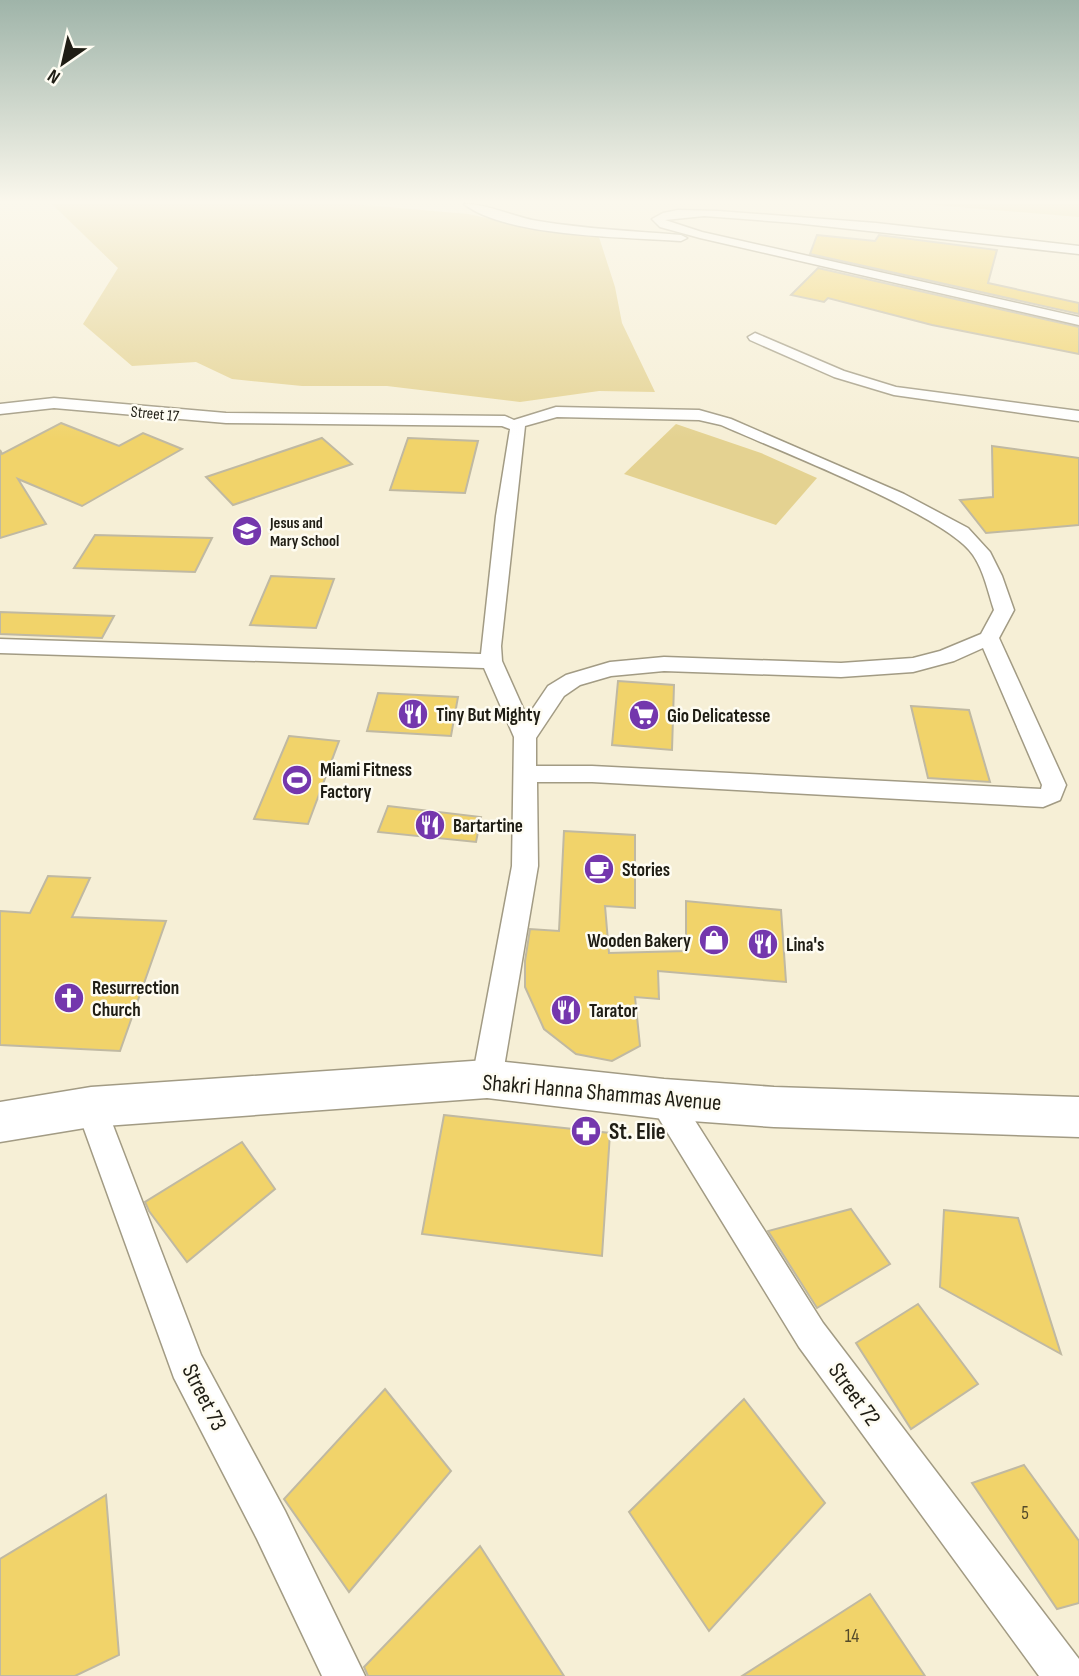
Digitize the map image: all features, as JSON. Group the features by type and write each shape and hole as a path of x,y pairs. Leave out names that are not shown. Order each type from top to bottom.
{"street":[{"path":"907,282 1079,321"},
{"path":"755,337 839,374 894,391 1079,416"},
{"name":"Street 17","path":"0,409 54,403 183,416 505,421 516,424"},
{"path":"487,1079 525,866 525,737 492,661 491,631 505,516 520,429 516,424 556,412 699,415 726,422 898,498 962,533 981,552 993,576 1004,610 1000,622 989,638 947,656 913,664 841,670 664,664 610,669 573,680 556,691 525,737"},
{"path":"525,774 592,774 1043,798 1052,794 1054,785 989,638"},
{"path":"0,646 492,661"},
{"name":"Shakri Hanna Shammas Avenue","path":"0,1122 91,1107 487,1079 664,1099 774,1107 1079,1117"},
{"name":"Street 72","path":"664,1099 811,1335 1065,1676"},
{"name":"Street 73","path":"91,1107 187,1365 271,1525 344,1676"}],"shaded area":[{"path":"109,282 613,282 622,323 655,392 599,391 520,402 387,386 302,386 232,379 196,362 132,366 83,324"},
{"path":"676,424 761,453 817,478 776,525 624,474"}],"building":[{"path":"804,282 881,282 1079,327 1079,354 932,325 828,298 824,302 791,295"},
{"path":"936,282 988,282 1079,303 1079,314"},
{"path":"61,423 119,446 143,433 182,449 82,506 18,479 46,524 0,538 0,450 2,454"},
{"path":"322,438 352,464 233,505 206,477"},
{"path":"408,438 478,441 465,493 390,490"},
{"path":"992,446 1079,458 1079,525 986,533 960,500 993,497"},
{"path":"95,535 212,538 195,572 74,568"},
{"path":"271,576 334,579 316,628 250,625"},
{"path":"0,612 114,616 102,638 0,634"},
{"name":"Gio Delicatesse","path":"618,681 674,685 672,750 612,745"},
{"name":"Tiny But Mighty","path":"378,693 458,697 451,736 367,731"},
{"path":"911,706 969,710 990,782 928,778"},
{"name":"Miami Fitness Factory","path":"289,736 339,741 308,824 254,819"},
{"name":"Bartartine","path":"388,806 481,817 476,842 378,832"},
{"path":"564,831 635,835 635,908 605,906 609,953 686,951 686,901 781,910 786,982 658,971 659,999 635,997 640,1046 612,1061 576,1054 544,1029 525,987 525,961 530,929 559,931"},
{"name":"Resurrection Church","path":"48,876 90,878 72,917 166,921 120,1051 0,1045 0,911 30,913"},
{"path":"444,1115 610,1133 602,1256 422,1234"},
{"path":"242,1142 275,1189 187,1262 145,1202"},
{"path":"851,1209 890,1264 817,1308 768,1231"},
{"path":"944,1210 1018,1218 1061,1354 940,1287"},
{"path":"918,1304 978,1384 911,1429 856,1343"},
{"path":"385,1389 451,1471 349,1592 284,1499"},
{"path":"744,1399 825,1503 709,1631 629,1512"},
{"path":"1024,1465 1079,1541 1079,1603 1057,1609 972,1483"},
{"path":"106,1495 119,1655 75,1676 0,1676 0,1559"},
{"path":"480,1546 564,1676 368,1676 364,1667"},
{"path":"870,1594 925,1676 742,1676"}],"place":[{"name":"Jesus and Mary School","path":"247,531"},
{"name":"Tiny But Mighty","path":"413,714"},
{"name":"Gio Delicatesse","path":"644,715"},
{"name":"Miami Fitness Factory","path":"297,780"},
{"name":"Bartartine","path":"430,825"},
{"name":"Stories","path":"599,869"},
{"name":"Wooden Bakery","path":"714,940"},
{"name":"Lina's","path":"763,944"},
{"name":"Resurrection Church","path":"69,998"},
{"name":"Tarator","path":"566,1010"},
{"name":"St. Elie","path":"586,1131"}]}
